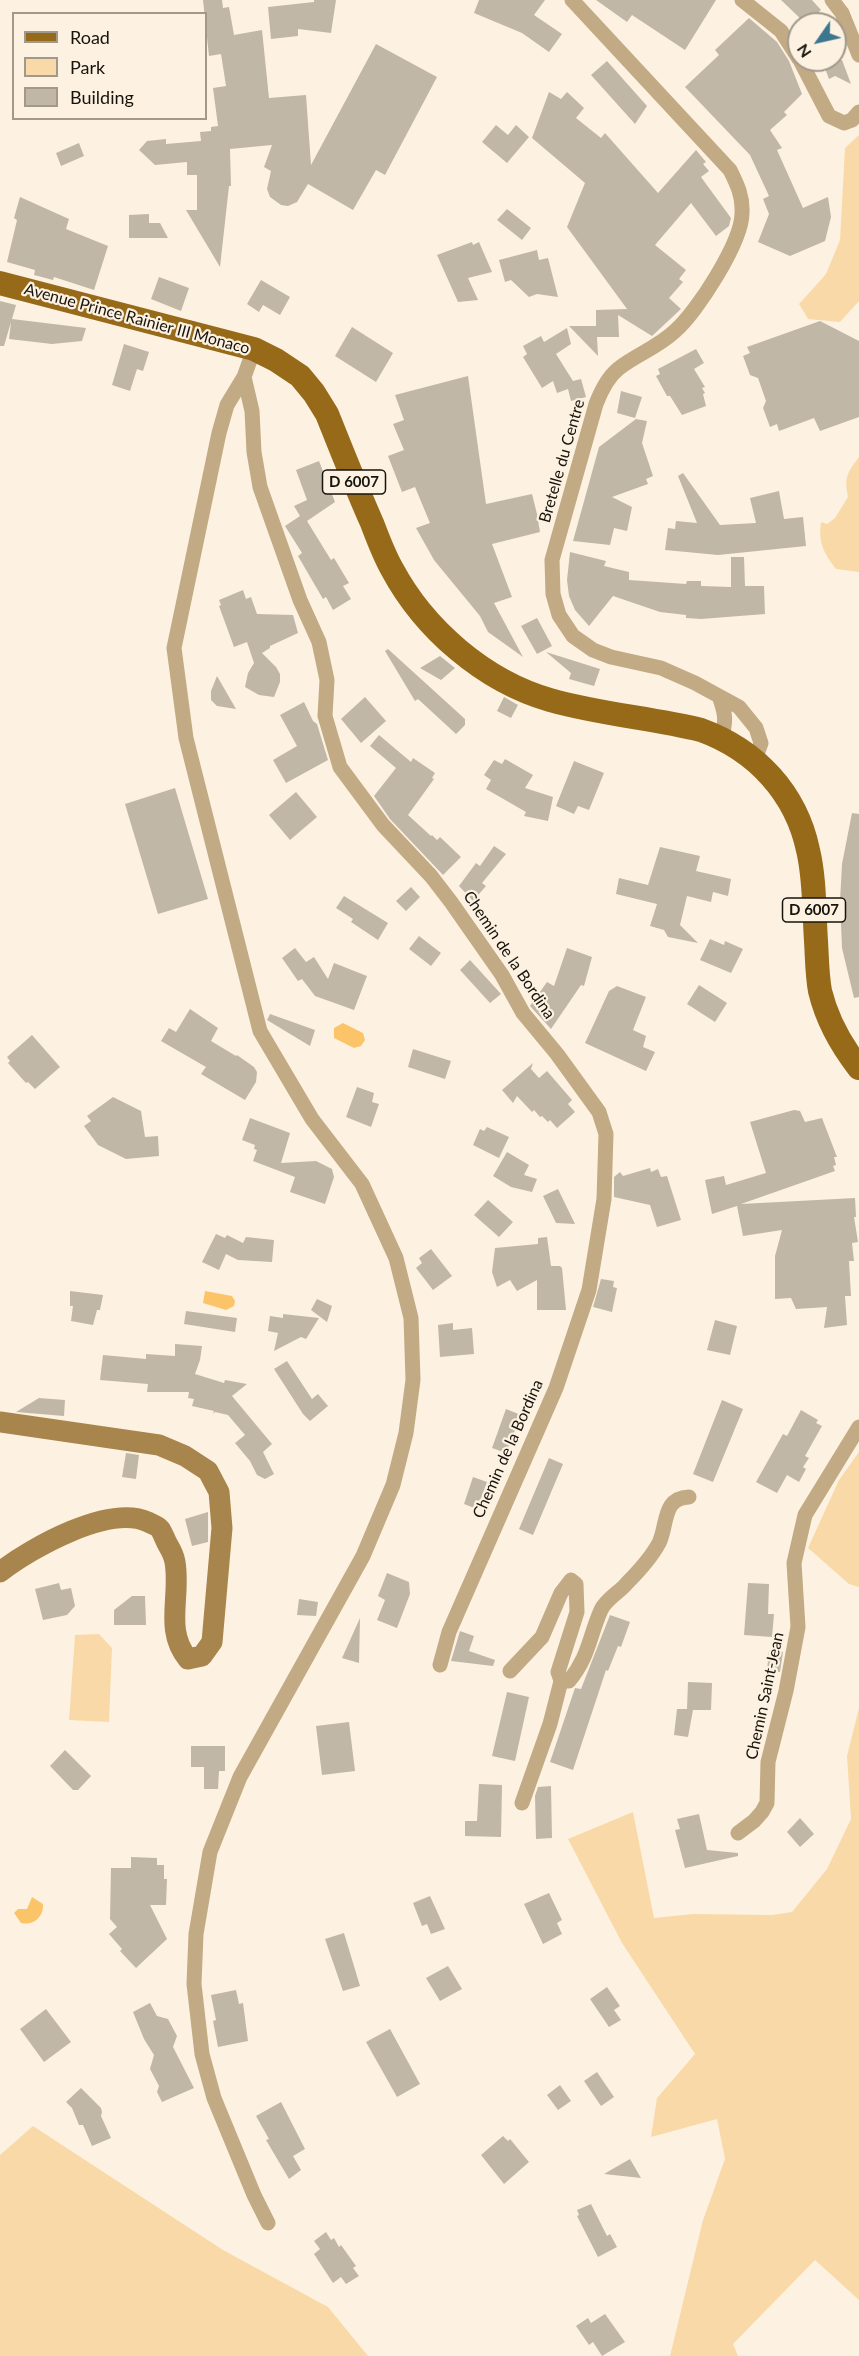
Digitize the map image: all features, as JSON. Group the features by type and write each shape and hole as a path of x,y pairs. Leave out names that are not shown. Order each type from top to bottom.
{"main road":[{"name":"Avenue Prince Rainier III Monaco","path":"0,283 254,349 276,360 300,376 314,393 327,414 391,569 430,622 460,652 516,687 547,699 678,725 721,738 755,760 776,780 793,805 801,826 809,851 820,990 830,1020 859,1068"}],"street":[{"name":"Bretelle du Centre","path":"572,0 730,170 741,192 742,214 737,239 688,318 656,348 617,369 604,386 596,404 552,560 553,594 559,615 573,636 593,650 610,657 661,668 739,707 756,728 761,743 755,760"},
{"path":"742,0 781,32 787,41"},
{"path":"832,0 842,13 859,55"},
{"path":"805,72 829,116 844,123 852,120 859,111"},
{"path":"254,349 244,377 227,405 219,433 174,648 186,738 260,1030 312,1119 362,1184 396,1258 411,1318 413,1380 406,1433 393,1485 355,1572 240,1777 210,1852 198,1922 194,1984 202,2054 214,2098 268,2223"},
{"name":"Chemin de la Bordina","path":"244,377 252,411 254,452 260,487 300,600 319,642 327,680 325,716 340,767 382,825 431,876 451,902 502,975 523,1013 557,1054 599,1112 606,1134 604,1199 589,1290 556,1388 453,1622 440,1665"},
{"path":"719,696 726,713 721,738"},
{"path":"0,1422 159,1445 185,1456 208,1471 219,1492 222,1528 212,1642 202,1656 188,1659 178,1648 174,1630 178,1587 175,1559 159,1527 140,1518 111,1518 53,1539 18,1558 0,1572"},
{"name":"Chemin Saint-Jean","path":"738,1833 758,1816 767,1803 768,1762 786,1691 798,1627 794,1563 805,1515 859,1427"},
{"path":"561,1681 569,1681 582,1666 602,1607 628,1582 659,1542 667,1514 674,1502 679,1498 689,1497"},
{"path":"510,1671 542,1637 561,1593 571,1580 576,1584 577,1612 558,1672 561,1681 550,1724 522,1803"}],"green space":[{"path":"859,135 859,301 840,322 808,319 799,304 826,274 840,240 845,148"},
{"path":"859,457 859,572 836,569 823,547 820,529 821,522 827,524 835,518 848,497 846,485 848,475"},
{"path":"859,1452 859,1587 849,1584 808,1548 839,1480"},
{"path":"99,1634 112,1648 109,1722 69,1720 75,1635"},
{"path":"859,1708 859,2300 815,2260 733,2344 738,2356 670,2356 703,2220 725,2159 717,2119 651,2137 657,2098 695,2054 622,1943 568,1839 633,1812 654,1918 693,1914 772,1915 792,1912 827,1869 851,1819 847,1756"},
{"path":"33,2126 223,2250 328,2307 368,2356 0,2356 0,2155"}],"shaded area":[{"path":"343,1023 363,1033 365,1040 361,1046 354,1048 334,1038 334,1028"},
{"path":"205,1291 232,1296 235,1301 234,1306 226,1310 203,1303"},
{"path":"32,1897 43,1904 42,1912 34,1921 21,1923 14,1913 18,1909 27,1909"}],"building":[{"path":"203,0 222,0 223,8 229,7 234,35 262,30 269,98 306,95 311,165 376,44 437,77 385,175 376,170 353,210 308,184 297,202 288,206 281,205 270,197 267,189 271,171 264,167 272,145 230,149 231,186 229,186 220,267 186,210 197,210 197,175 187,175 187,162 155,165 139,150 147,141 166,139 166,144 201,141 200,132 211,131 211,127 218,126 213,88 226,86 221,54 209,56 207,12 204,12"},
{"path":"314,0 336,0 331,33 298,29 298,36 271,39 268,7 314,2"},
{"path":"479,0 545,0 534,15 562,34 549,52 522,33 474,13"},
{"path":"596,0 716,0 685,50 632,15 627,22"},
{"path":"781,0 812,0 821,10 819,12 794,12"},
{"path":"749,18 777,42 787,58 787,72 793,72 802,94 784,112 787,115 770,130 782,148 777,150 803,208 828,197 831,217 825,241 790,256 758,242 769,214 763,199 769,196 750,155 685,87 719,55 715,50"},
{"path":"607,61 647,106 635,124 591,75"},
{"path":"826,72 846,72 851,84 835,76 829,79"},
{"path":"549,92 561,99 567,92 584,108 576,118 601,138 605,133 658,193 696,150 706,162 703,164 709,171 701,177 731,218 729,226 716,236 691,203 655,245 686,270 679,279 683,282 669,298 681,309 652,336 618,315 619,337 597,337 598,356 569,326 596,326 596,310 627,309 567,227 585,183 532,138"},
{"path":"496,125 508,135 516,125 529,137 507,163 482,142"},
{"path":"79,143 84,156 61,166 56,153"},
{"path":"20,197 69,219 66,229 108,246 94,290 54,277 53,280 34,275 35,270 7,262"},
{"path":"507,209 531,228 522,240 497,220"},
{"path":"149,214 149,223 160,223 168,238 129,238 129,215"},
{"path":"472,242 473,245 479,242 492,272 468,278 478,300 458,302 437,255"},
{"path":"537,250 539,260 548,258 558,297 537,294 529,297 511,280 505,282 499,260"},
{"path":"159,277 189,288 181,311 151,299"},
{"path":"261,280 290,297 280,315 263,305 259,312 247,304"},
{"path":"0,301 16,305 12,319 86,328 82,341 52,344 9,339 11,322 4,346 0,346"},
{"path":"820,321 859,341 859,417 820,431 814,418 779,431 777,424 770,427 763,408 766,401 758,378 750,375 743,356 750,353 747,347"},
{"path":"352,327 393,353 376,382 335,356"},
{"path":"567,328 571,344 556,354 573,381 581,379 586,397 571,401 568,389 557,393 553,381 542,388 523,357 527,354 523,346 541,336 544,342"},
{"path":"124,344 149,352 143,371 137,369 130,391 112,385"},
{"path":"696,349 704,363 694,369 705,387 702,388 705,393 703,394 706,406 682,415 670,396 667,396 656,376 660,374 658,369"},
{"path":"468,376 486,504 532,494 537,514 540,532 492,544 512,597 494,603 523,657 488,632 480,616 434,560 416,528 430,523 415,487 402,492 388,456 404,450 393,424 404,420 395,395"},
{"path":"621,391 642,397 635,418 617,413"},
{"path":"636,419 647,421 642,443 653,476 646,479 648,484 612,497 632,507 627,531 614,528 610,545 573,541 599,447"},
{"path":"319,461 335,502 307,521 331,560 334,558 349,583 343,586 351,599 333,610 326,597 323,599 298,556 302,553 285,526 300,516 294,506 307,500 296,470"},
{"path":"683,473 720,525 756,523 750,498 779,491 784,519 803,517 806,546 718,555 665,550 668,528 675,529 676,521 697,523 678,476"},
{"path":"570,552 606,561 604,566 629,572 629,580 686,584 687,581 701,581 701,586 731,587 731,557 744,557 745,586 764,586 765,614 686,618 686,615 660,612 613,596 589,626 575,610 569,596 567,580"},
{"path":"243,590 246,599 251,597 257,614 293,615 298,633 270,646 262,653 280,674 280,682 274,697 259,695 245,687 248,673 254,663 247,642 234,647 219,606 221,605 219,600"},
{"path":"537,618 552,646 537,654 521,626"},
{"path":"388,649 465,719 465,725 456,734 418,699 415,701 385,651"},
{"path":"546,652 600,669 594,686 569,679 571,673"},
{"path":"440,656 455,668 441,680 420,668"},
{"path":"217,676 236,709 217,706 211,700 211,691"},
{"path":"365,697 386,721 361,743 341,719"},
{"path":"504,697 518,705 511,718 497,711"},
{"path":"304,702 313,721 317,724 328,760 286,783 273,760 297,746 280,715"},
{"path":"379,735 411,762 413,758 435,773 432,778 434,779 408,815 431,836 437,840 440,837 461,857 443,875 390,819 374,796 396,768 370,746"},
{"path":"505,759 533,775 525,788 553,797 548,821 524,816 526,812 486,789 491,780 484,775 494,760 502,764"},
{"path":"574,761 604,773 589,810 578,806 574,814 556,806"},
{"path":"175,788 208,899 158,914 125,804"},
{"path":"296,792 317,817 290,840 269,815"},
{"path":"852,813 859,814 859,997 854,998 842,948 840,901 842,864"},
{"path":"494,846 506,854 482,883 486,886 473,901 459,886 476,863 480,866"},
{"path":"660,847 700,856 696,871 731,879 728,896 713,892 711,902 687,896 680,925 698,943 668,937 664,930 650,926 657,904 616,894 619,878 648,885"},
{"path":"411,887 420,897 406,911 396,901"},
{"path":"344,896 388,923 378,940 351,922 353,919 336,908"},
{"path":"419,936 441,953 431,966 409,949"},
{"path":"710,939 724,945 725,941 743,949 731,973 700,960"},
{"path":"295,948 306,962 314,957 328,979 334,963 367,976 354,1010 315,996 302,979 298,981 282,958"},
{"path":"567,948 592,957 584,986 581,985 551,1029 530,1006 547,982 554,986"},
{"path":"470,960 501,994 490,1003 460,970"},
{"path":"699,985 727,1003 715,1022 687,1004"},
{"path":"617,986 646,997 633,1030 646,1036 643,1047 655,1052 646,1071 585,1043 609,991"},
{"path":"190,1009 218,1028 211,1041 254,1067 257,1072 256,1082 245,1100 201,1074 206,1067 161,1041 169,1028 176,1032"},
{"path":"270,1014 315,1030 310,1046 267,1020"},
{"path":"32,1035 60,1067 35,1089 28,1082 26,1083 8,1063 10,1061 7,1057"},
{"path":"413,1049 451,1061 445,1079 408,1067"},
{"path":"533,1063 531,1069 539,1078 547,1071 572,1100 568,1104 575,1112 557,1128 550,1120 548,1122 542,1116 540,1117 534,1110 532,1112 517,1096 513,1103 502,1090"},
{"path":"357,1087 374,1093 372,1102 379,1104 371,1127 346,1117"},
{"path":"113,1097 141,1111 145,1137 158,1136 159,1156 126,1159 98,1145 84,1126 91,1121 87,1116"},
{"path":"794,1110 800,1111 805,1122 822,1118 837,1157 834,1157 835,1171 741,1204 855,1198 856,1217 854,1217 858,1242 852,1243 854,1261 849,1261 851,1296 845,1296 847,1325 824,1328 827,1307 796,1309 791,1298 775,1299 775,1256 782,1230 743,1236 737,1206 712,1214 705,1180 724,1176 726,1185 766,1173 750,1122"},
{"path":"250,1118 290,1133 281,1163 316,1161 332,1169 334,1177 325,1204 290,1192 295,1177 253,1161 257,1150 254,1149 255,1145 242,1140"},
{"path":"487,1127 509,1137 499,1158 473,1145 480,1129 484,1131"},
{"path":"507,1152 529,1165 524,1175 537,1179 532,1192 511,1187 493,1176"},
{"path":"650,1168 651,1172 658,1169 661,1177 667,1176 681,1220 657,1227 650,1205 614,1197 614,1177 620,1172 623,1176"},
{"path":"558,1189 575,1224 556,1223 543,1196"},
{"path":"488,1200 513,1222 499,1237 474,1215"},
{"path":"216,1234 225,1238 227,1235 243,1243 246,1237 274,1240 272,1262 238,1260 226,1254 219,1270 202,1262"},
{"path":"547,1237 551,1266 562,1268 566,1310 537,1310 537,1280 517,1291 510,1280 497,1287 492,1272 495,1248 538,1244 538,1238"},
{"path":"431,1249 452,1276 433,1290 416,1268 422,1263 419,1258"},
{"path":"601,1279 614,1281 613,1287 617,1288 612,1312 593,1307"},
{"path":"70,1291 103,1295 100,1310 97,1310 93,1325 71,1321 73,1306 70,1306"},
{"path":"317,1299 332,1306 327,1322 311,1310"},
{"path":"186,1311 237,1318 235,1332 184,1324"},
{"path":"283,1314 319,1318 306,1339 301,1337 274,1351 278,1333 268,1331 270,1316 283,1318"},
{"path":"715,1320 737,1326 730,1355 707,1350"},
{"path":"453,1323 453,1330 472,1328 474,1354 440,1357 438,1325"},
{"path":"175,1344 202,1346 195,1374 224,1383 225,1380 247,1384 232,1396 272,1444 263,1452 274,1474 265,1479 257,1475 250,1461 235,1443 245,1435 228,1415 215,1412 213,1414 214,1411 192,1406 194,1399 188,1398 189,1392 147,1392 148,1384 100,1380 103,1355 146,1359 146,1354 175,1356"},
{"path":"287,1361 312,1399 318,1394 328,1406 310,1421 274,1369"},
{"path":"39,1398 65,1400 64,1416 16,1412"},
{"path":"722,1400 743,1409 713,1482 693,1474"},
{"path":"506,1409 521,1415 506,1453 492,1448"},
{"path":"801,1410 818,1420 816,1423 822,1426 805,1456 809,1458 803,1467 806,1469 799,1482 787,1475 777,1493 756,1482 783,1434 787,1436"},
{"path":"126,1453 139,1455 136,1479 122,1477"},
{"path":"549,1458 563,1464 533,1535 519,1529"},
{"path":"473,1477 487,1482 477,1509 464,1504"},
{"path":"208,1512 208,1542 192,1546 185,1519"},
{"path":"387,1573 409,1582 410,1594 397,1628 377,1620 385,1600 378,1596"},
{"path":"59,1583 61,1590 71,1588 75,1606 67,1615 43,1620 35,1589"},
{"path":"748,1583 769,1584 768,1614 774,1614 772,1637 744,1635"},
{"path":"132,1596 145,1596 146,1625 114,1625 114,1610"},
{"path":"299,1599 318,1602 316,1616 297,1615"},
{"path":"610,1615 630,1622 621,1647 618,1646 608,1671 606,1670 573,1770 550,1762 575,1688 581,1689"},
{"path":"360,1618 359,1663 342,1658"},
{"path":"460,1631 474,1636 469,1651 495,1660 493,1666 451,1661"},
{"path":"769,1650 783,1652 780,1672 767,1671"},
{"path":"688,1682 712,1683 711,1710 693,1710 688,1737 674,1735 677,1709 687,1709"},
{"path":"507,1692 529,1697 515,1761 492,1756"},
{"path":"349,1722 355,1771 322,1775 316,1726"},
{"path":"191,1746 225,1746 225,1771 219,1771 218,1789 204,1789 204,1767 191,1767"},
{"path":"65,1750 91,1776 78,1790 73,1790 50,1766"},
{"path":"479,1784 502,1785 501,1837 465,1836 465,1821 477,1821"},
{"path":"551,1786 552,1838 536,1839 535,1796 538,1787"},
{"path":"699,1814 707,1850 738,1853 738,1856 685,1868 675,1830 680,1829 677,1819"},
{"path":"800,1818 814,1834 800,1847 787,1832"},
{"path":"131,1857 157,1858 157,1865 164,1865 164,1879 167,1879 166,1905 150,1905 167,1939 136,1968 120,1951 122,1949 109,1934 117,1927 110,1919 111,1868 131,1868"},
{"path":"549,1893 562,1920 557,1923 562,1934 543,1944 524,1904"},
{"path":"430,1896 445,1929 431,1934 427,1924 422,1926 413,1903"},
{"path":"344,1933 360,1986 343,1991 325,1939"},
{"path":"448,1966 462,1989 440,2001 426,1978"},
{"path":"607,1987 620,2006 614,2010 621,2020 609,2027 590,1999"},
{"path":"236,1990 239,2004 243,2003 248,2041 218,2047 211,1995"},
{"path":"150,2003 157,2016 168,2019 177,2036 173,2047 194,2088 162,2102 157,2092 159,2086 150,2069 154,2055 144,2039 133,2012"},
{"path":"46,2009 71,2042 44,2062 20,2029"},
{"path":"390,2029 420,2084 397,2097 366,2042"},
{"path":"597,2072 614,2097 601,2106 584,2081"},
{"path":"560,2085 571,2101 558,2110 547,2095"},
{"path":"81,2088 101,2108 101,2116 111,2138 92,2146 83,2125 79,2125 72,2108 66,2102"},
{"path":"281,2102 305,2149 293,2156 301,2170 289,2179 266,2140 269,2139 256,2116"},
{"path":"503,2136 508,2141 510,2139 529,2162 504,2184 481,2155"},
{"path":"630,2159 641,2178 604,2174 623,2163"},
{"path":"591,2204 607,2236 610,2234 617,2247 598,2257 577,2216 579,2215 577,2210"},
{"path":"326,2232 331,2240 334,2238 339,2247 341,2245 356,2266 353,2268 359,2276 346,2284 341,2277 333,2283 314,2254 320,2249 314,2241"},
{"path":"605,2314 625,2342 602,2356 593,2342 589,2345 576,2326 588,2318 591,2323"}]}
